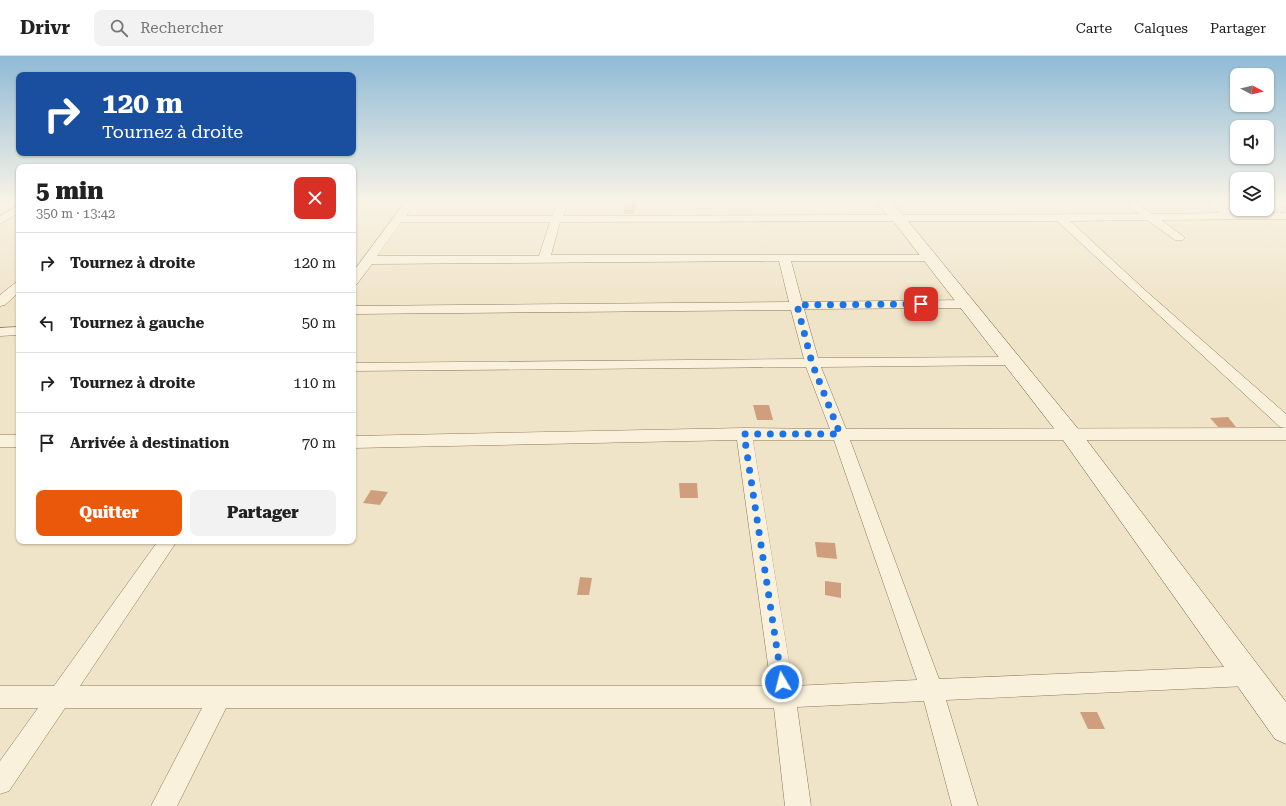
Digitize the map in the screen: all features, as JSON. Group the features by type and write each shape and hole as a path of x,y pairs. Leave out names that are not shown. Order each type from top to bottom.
{"street":[{"path":"356,277 385,237"},
{"path":"544,259 551,237"},
{"path":"914,237 1072,435 1286,728"},
{"path":"1080,237 1286,423"},
{"path":"368,260 930,257"},
{"path":"784,258 812,363 840,434 932,690 966,806"},
{"path":"0,289 16,288"},
{"path":"0,302 16,290"},
{"path":"356,310 967,304"},
{"path":"0,332 16,331"},
{"path":"356,367 1012,361"},
{"path":"356,442 744,434 1286,434"},
{"path":"744,434 784,698 798,806"},
{"path":"0,441 16,441"},
{"path":"0,782 166,544"},
{"path":"0,696 784,698 1247,676"},
{"path":"164,806 220,697"}],"building":[{"path":"753,405 769,405 773,420 757,420"},
{"path":"1228,417 1236,427 1218,427 1210,418"},
{"path":"679,483 697,483 698,498 680,498"},
{"path":"371,490 388,492 380,505 363,503"},
{"path":"815,542 835,543 837,559 817,557"},
{"path":"580,577 592,578 589,595 577,595"},
{"path":"825,581 841,583 841,598 825,595"},
{"path":"1080,712 1097,712 1105,729 1088,729"}],"route":[{"path":"782,682 744,434 840,434 812,363 797,305 921,304"}]}
